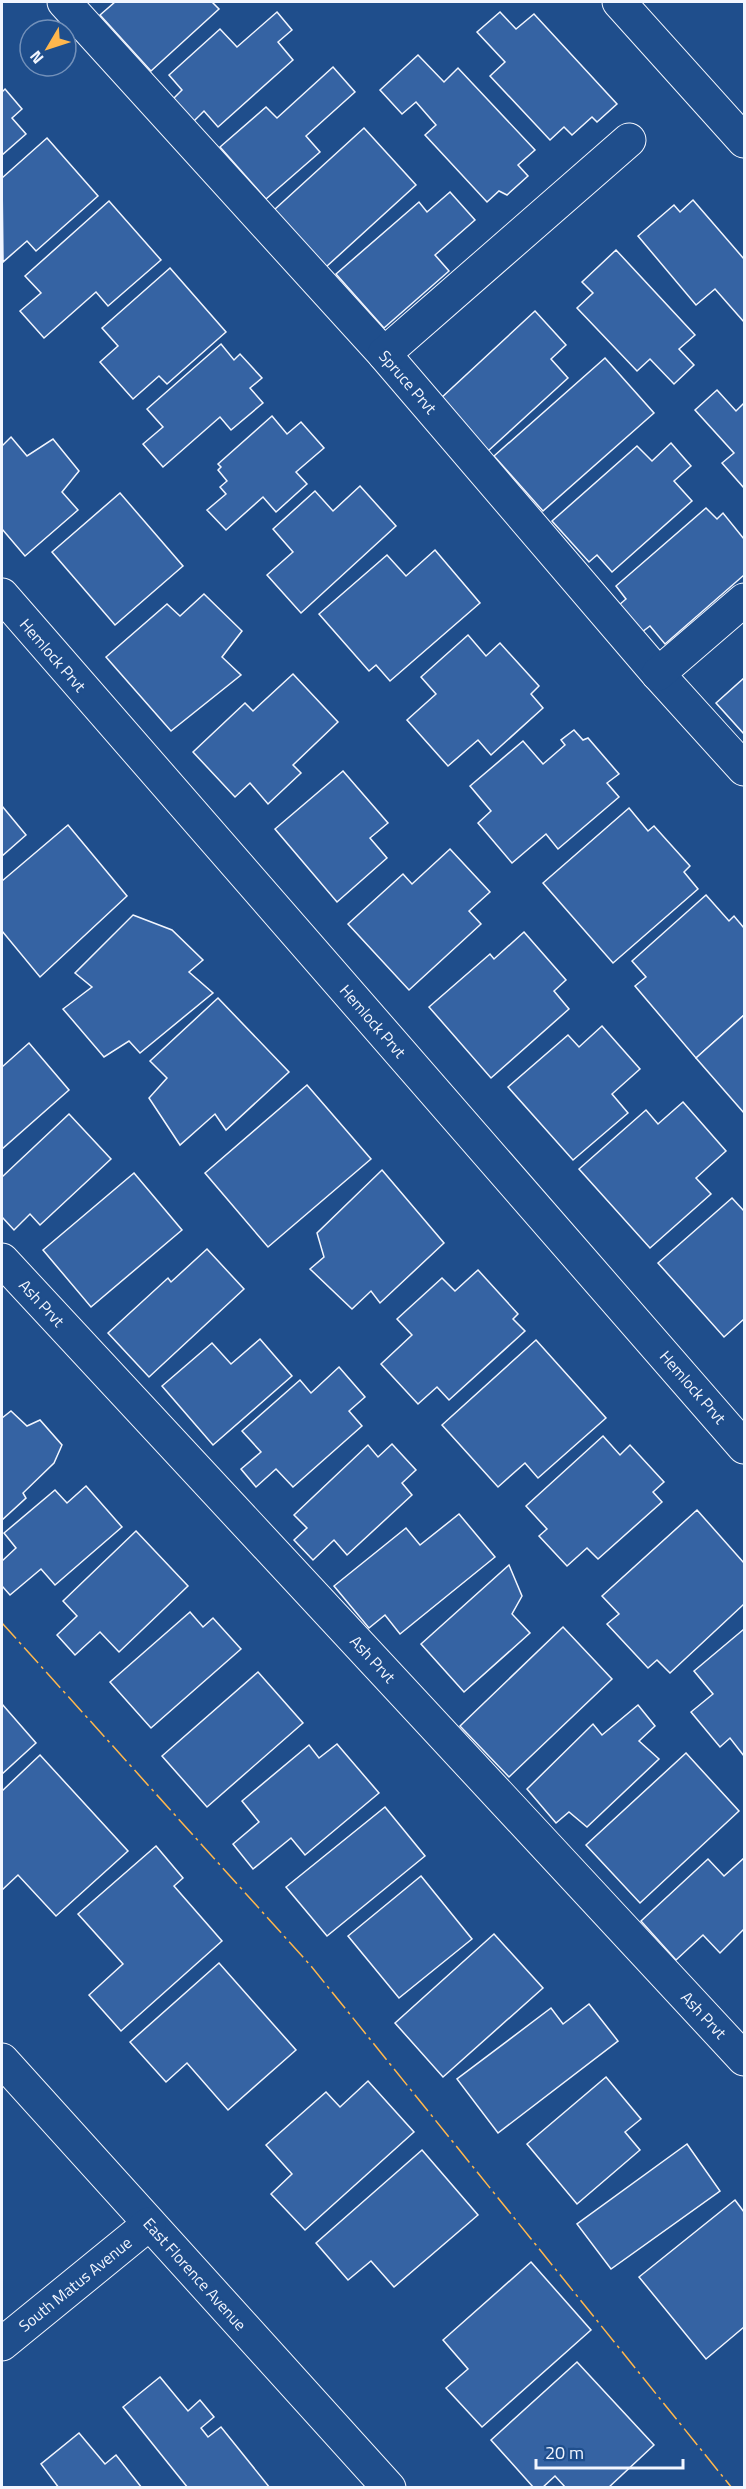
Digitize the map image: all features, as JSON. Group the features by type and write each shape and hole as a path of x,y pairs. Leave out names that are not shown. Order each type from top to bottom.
{"street":[{"name":"Spruce Prvt","path":"64,2 384,354 658,674 744,769"},
{"path":"619,2 744,141"},
{"path":"384,354 629,141"},
{"name":"Hemlock Prvt","path":"2,595 744,1447"},
{"path":"658,674 744,600"},
{"name":"Ash Prvt","path":"2,1260 744,2059"},
{"name":"East Florence Avenue","path":"2,2060 389,2487"},
{"name":"South Matus Avenue","path":"2,2344 149,2224"}],"building":[{"path":"115,2 212,2 219,9 151,71 100,15"},
{"path":"277,12 292,30 278,42 293,60 218,127 204,111 193,122 173,99 182,90 169,75 220,29 237,47"},
{"path":"500,12 516,29 534,14 617,104 597,122 592,117 572,135 564,127 550,140 490,76 505,62 477,32"},
{"path":"418,55 444,82 458,68 535,150 518,165 528,176 507,195 499,191 487,202 425,135 436,125 416,102 402,114 380,90"},
{"path":"333,67 355,92 306,136 320,152 266,199 220,147 266,107 277,118"},
{"path":"5,89 22,109 12,118 26,134 2,155 2,92"},
{"path":"364,128 416,185 326,267 274,210"},
{"path":"47,138 98,196 36,251 27,241 3,262 2,178"},
{"path":"450,192 475,220 435,255 449,271 384,328 336,274 419,202 427,212"},
{"path":"693,200 744,259 744,322 715,289 696,305 638,236 674,205 680,212"},
{"path":"109,201 161,260 108,306 96,292 44,338 20,311 41,293 25,276"},
{"path":"616,250 695,335 679,349 694,365 674,384 650,359 637,371 577,308 593,293 582,282"},
{"path":"170,268 226,332 167,384 159,376 133,399 100,362 118,346 102,328"},
{"path":"535,311 566,345 551,359 568,378 488,451 440,399"},
{"path":"221,344 234,360 240,354 262,378 250,388 263,403 231,430 220,417 163,467 143,444 163,427 147,409"},
{"path":"605,358 654,413 543,511 494,456"},
{"path":"717,390 736,411 744,403 744,488 722,463 734,453 695,410"},
{"path":"272,416 287,434 301,422 324,448 296,472 307,484 276,512 263,497 226,530 207,510 226,494 220,487 227,481 218,470 221,467 218,464"},
{"path":"11,437 27,456 53,439 79,471 62,492 78,510 25,556 2,529 2,446"},
{"path":"671,443 691,466 674,481 692,501 612,572 597,555 589,562 552,521 637,446 652,461"},
{"path":"360,486 396,526 301,613 267,575 293,552 273,529 315,491 333,511"},
{"path":"120,493 183,566 115,625 52,552"},
{"path":"706,508 717,519 723,513 744,539 744,575 665,644 650,626 642,632 619,605 626,599 616,586"},
{"path":"435,550 480,603 390,681 376,665 369,671 319,614 387,555 406,576"},
{"path":"204,594 242,631 222,657 241,675 171,731 106,657 167,604 180,616"},
{"path":"468,635 486,656 500,643 539,686 531,694 543,708 491,755 478,740 448,766 407,720 436,694 421,677"},
{"path":"293,674 338,722 293,765 301,773 268,804 250,783 235,797 193,752 245,703 253,711"},
{"path":"744,678 744,734 716,703"},
{"path":"574,730 583,740 588,738 619,774 607,783 619,797 558,849 546,834 512,863 478,823 491,811 470,786 523,741 543,764 565,745 561,740"},
{"path":"343,771 388,823 370,838 387,858 337,902 275,829"},
{"path":"2,806 26,835 2,856"},
{"path":"629,808 648,831 654,826 690,866 684,872 698,889 613,963 543,883"},
{"path":"68,825 127,896 40,977 2,931 2,881"},
{"path":"450,849 490,892 469,911 481,924 409,990 348,924 403,874 412,884"},
{"path":"706,895 729,921 734,916 744,928 744,1015 696,1058 635,986 646,977 632,961"},
{"path":"133,915 172,930 203,960 189,972 213,993 140,1053 129,1041 104,1057 63,1009 92,987 75,973"},
{"path":"524,932 566,980 554,991 569,1009 491,1078 429,1007 490,954 494,959"},
{"path":"218,998 289,1072 226,1130 215,1114 180,1145 149,1098 167,1078 150,1061"},
{"path":"744,1015 744,1113 696,1058"},
{"path":"602,1026 640,1069 612,1094 628,1113 573,1160 508,1087 568,1035 579,1047"},
{"path":"29,1043 69,1090 2,1149 2,1067"},
{"path":"307,1085 371,1159 268,1247 205,1173"},
{"path":"683,1102 726,1151 696,1178 711,1194 650,1248 579,1169 646,1110 658,1124"},
{"path":"69,1114 111,1159 40,1225 30,1214 14,1230 2,1217 2,1177"},
{"path":"382,1170 444,1243 380,1303 371,1291 352,1309 310,1269 324,1257 317,1233"},
{"path":"134,1173 182,1230 91,1307 43,1250"},
{"path":"732,1198 744,1211 744,1319 724,1337 658,1263"},
{"path":"207,1249 244,1289 149,1377 108,1333 168,1278 171,1282"},
{"path":"478,1270 518,1314 513,1319 525,1331 449,1400 437,1387 418,1404 381,1364 412,1335 397,1319 442,1278 455,1291"},
{"path":"260,1339 292,1376 213,1445 162,1386 212,1343 231,1364"},
{"path":"536,1340 606,1418 538,1478 525,1463 498,1487 442,1425"},
{"path":"339,1367 365,1397 349,1411 362,1426 293,1487 276,1469 256,1487 241,1469 261,1452 242,1431 300,1380 311,1393"},
{"path":"11,1411 27,1426 40,1420 62,1445 54,1463 23,1493 26,1498 2,1520 2,1418"},
{"path":"603,1436 620,1455 630,1445 664,1482 653,1492 662,1502 598,1559 587,1548 567,1566 539,1536 547,1529 526,1506"},
{"path":"392,1444 416,1470 402,1483 412,1495 347,1555 334,1540 313,1560 294,1540 307,1528 294,1515 368,1445 378,1457"},
{"path":"86,1486 122,1527 55,1585 41,1569 10,1595 2,1586 2,1561 16,1548 4,1533 55,1490 67,1503"},
{"path":"697,1510 744,1563 744,1604 670,1673 657,1660 648,1668 607,1624 619,1614 602,1596"},
{"path":"459,1514 495,1557 400,1634 385,1615 369,1628 334,1586 406,1528 420,1545"},
{"path":"136,1531 188,1586 119,1652 100,1632 75,1655 57,1635 77,1616 63,1601"},
{"path":"509,1565 522,1596 512,1614 530,1633 464,1692 421,1644"},
{"path":"190,1612 203,1627 213,1618 241,1649 151,1728 110,1682"},
{"path":"563,1627 612,1679 509,1777 460,1726"},
{"path":"744,1629 744,1756 730,1738 720,1747 691,1712 713,1694 694,1671"},
{"path":"258,1672 303,1723 207,1807 162,1756"},
{"path":"2,1704 36,1743 2,1774"},
{"path":"638,1705 655,1726 639,1741 659,1759 587,1827 569,1812 556,1823 527,1789 593,1724 602,1735"},
{"path":"337,1744 379,1793 305,1855 291,1838 253,1869 233,1844 259,1822 242,1801 309,1745 319,1758"},
{"path":"686,1753 739,1811 640,1903 586,1845"},
{"path":"40,1755 128,1851 56,1916 18,1875 2,1890 2,1791"},
{"path":"385,1807 425,1856 327,1936 286,1887"},
{"path":"156,1846 183,1878 174,1886 222,1941 121,2031 89,1995 123,1964 78,1914"},
{"path":"744,1858 744,1929 720,1953 703,1935 676,1960 641,1921 708,1859 724,1876"},
{"path":"421,1876 472,1939 399,1998 348,1936"},
{"path":"494,1934 543,1988 443,2077 395,2023"},
{"path":"219,1963 296,2050 228,2110 187,2063 166,2082 130,2042"},
{"path":"589,2004 618,2041 498,2133 457,2079 551,2008 563,2024"},
{"path":"606,2077 641,2119 625,2132 640,2150 577,2204 527,2144"},
{"path":"368,2081 414,2132 305,2230 271,2194 292,2174 266,2145 326,2092 340,2107"},
{"path":"687,2144 720,2191 611,2269 577,2224"},
{"path":"422,2150 478,2215 394,2287 371,2261 348,2280 316,2243"},
{"path":"735,2200 744,2212 744,2327 706,2359 639,2277"},
{"path":"531,2262 591,2330 482,2427 446,2388 468,2369 443,2340"},
{"path":"577,2362 654,2445 608,2488 566,2488 555,2476 542,2488 534,2488 491,2440"},
{"path":"160,2377 188,2411 200,2400 214,2417 201,2428 208,2437 221,2427 270,2488 188,2488 123,2407"},
{"path":"79,2433 105,2464 116,2455 142,2488 59,2488 41,2464"}],"power":[{"path":"2,1623 311,1966 732,2488"}]}
